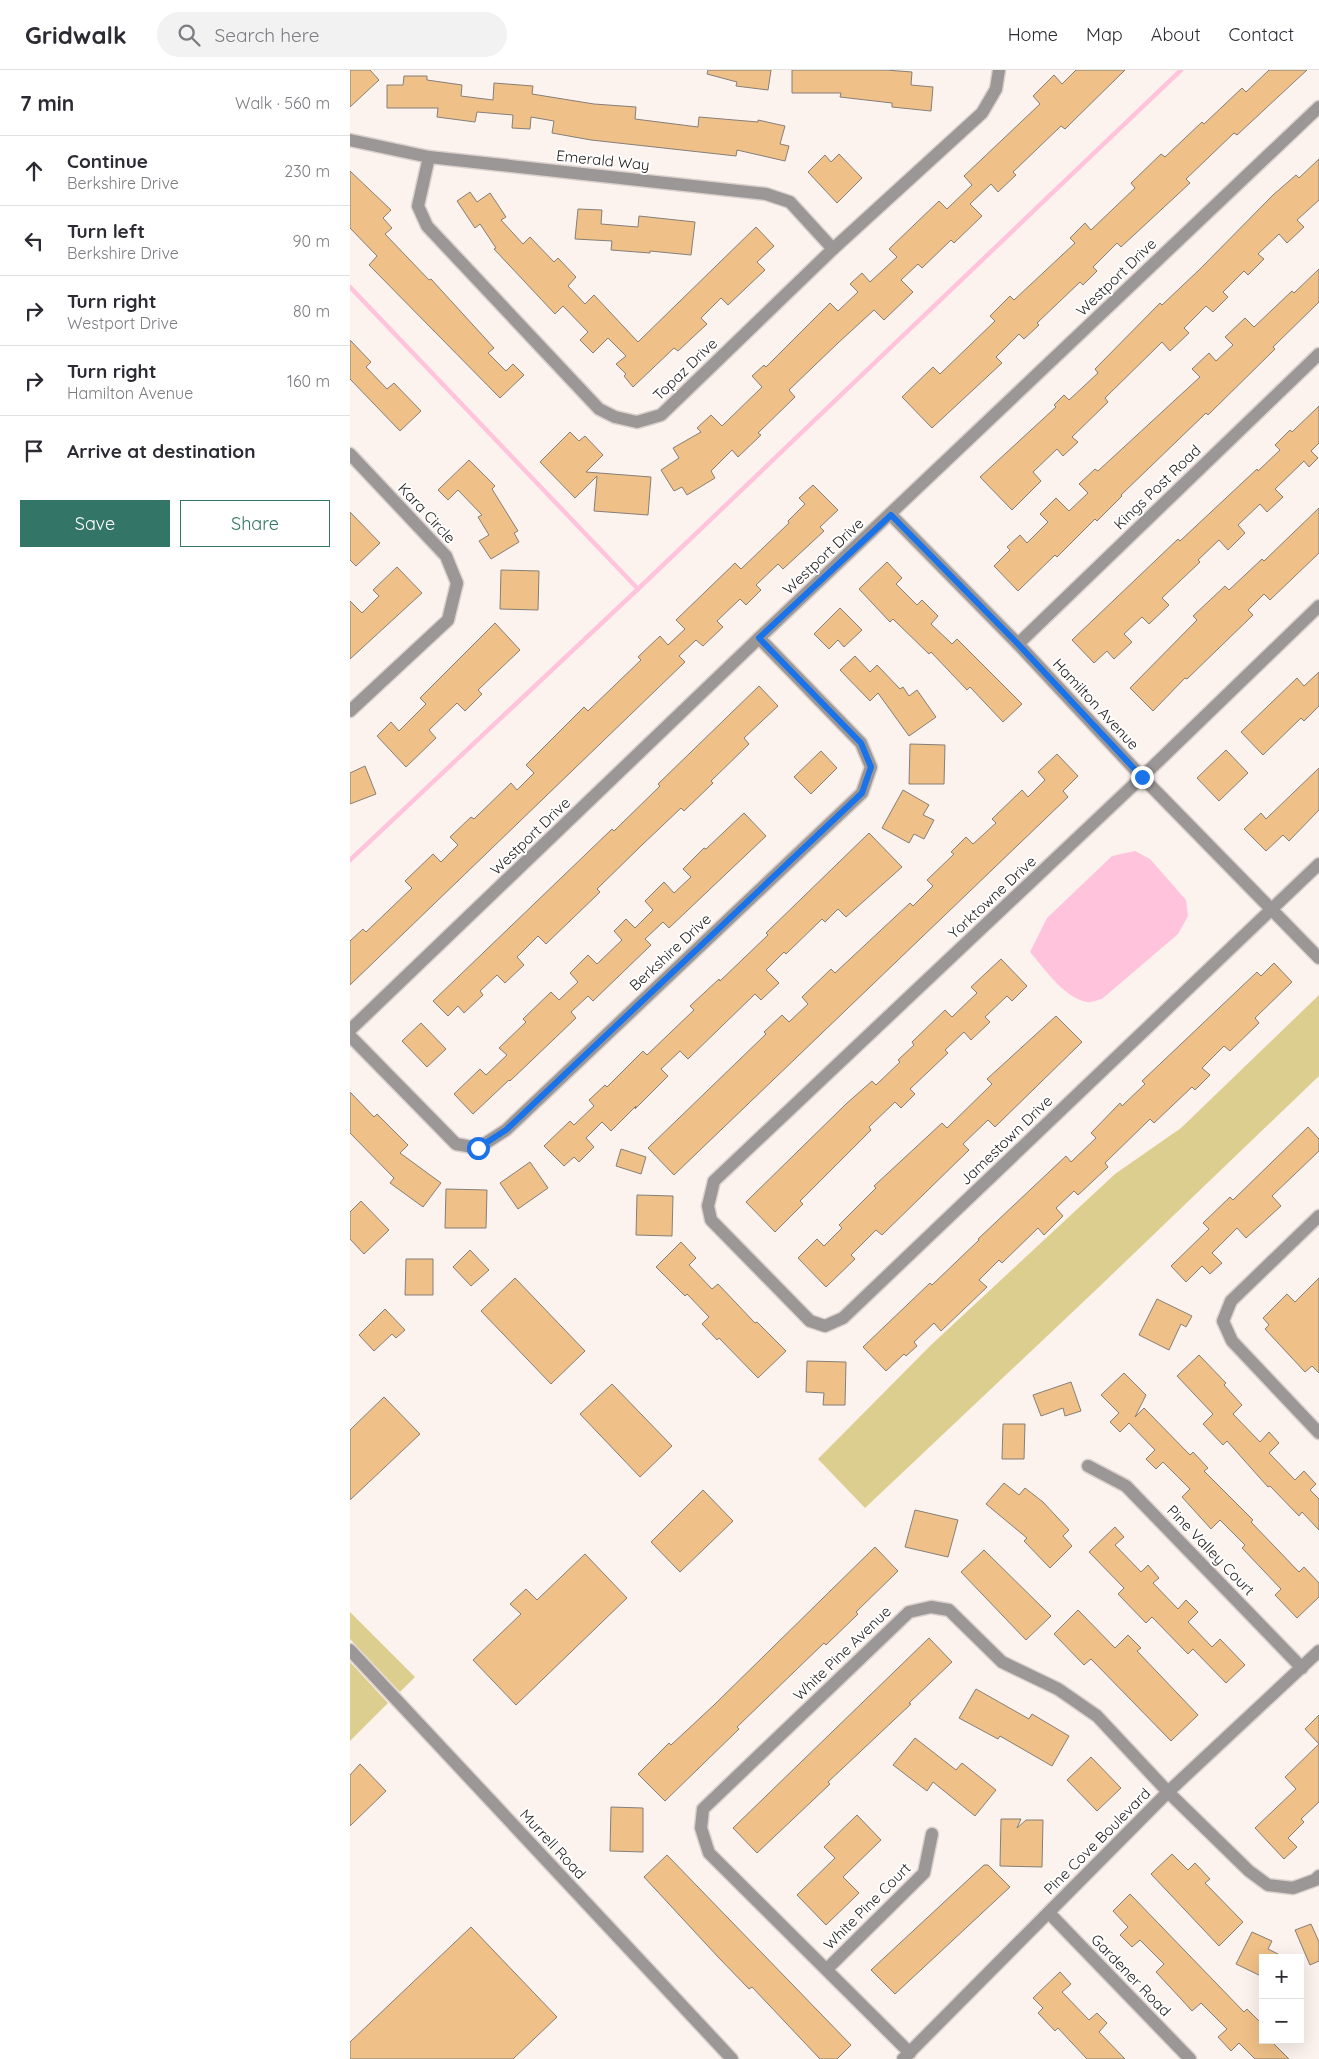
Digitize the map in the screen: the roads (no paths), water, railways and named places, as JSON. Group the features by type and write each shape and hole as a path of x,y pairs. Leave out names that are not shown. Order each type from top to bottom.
{"street":[{"name":"Topaz Drive","path":"429,157 418,206 427,226 599,409 615,417 637,422 661,416 834,248 982,113 996,89 999,70"},
{"name":"Westport Drive","path":"350,1030 1319,106"},
{"name":"Emerald Way","path":"350,140 429,157 766,194 790,202 834,248"},
{"name":"Kings Post Road","path":"1018,644 1319,354"},
{"name":"Kara Circle","path":"350,454 446,556 458,583 448,620 350,711"},
{"name":"Hamilton Avenue","path":"891,515 1018,644 1142,777 1319,958"},
{"name":"Yorktowne Drive","path":"711,1220 708,1206 714,1181 1142,777 1319,606"},
{"name":"Berkshire Drive","path":"350,1036 456,1144 478,1148 506,1130 862,793 871,767 861,743 759,638"},
{"name":"Jamestown Drive","path":"711,1220 810,1321 825,1326 843,1318 1319,864"},
{"path":"1319,1216 1231,1301 1223,1321 1232,1341 1319,1433"},
{"name":"Pine Valley Court","path":"1088,1466 1126,1486 1302,1668"},
{"name":"White Pine Avenue","path":"906,2056 827,1969 710,1853 701,1828 703,1809 909,1612 931,1607 949,1610 1002,1662 1058,1689 1097,1716 1168,1792 1249,1871 1268,1885 1293,1888 1315,1880 1319,1876"},
{"name":"Murrell Road","path":"350,1650 732,2059"},
{"name":"Pine Cove Boulevard","path":"906,2056 1168,1792 1319,1651"},
{"name":"White Pine Court","path":"827,1969 924,1873 932,1834"},
{"name":"Gardener Road","path":"1049,1913 1190,2059"}],"waterway":[{"path":"350,860 638,589 1181,70"},
{"path":"350,287 638,589"}]}
